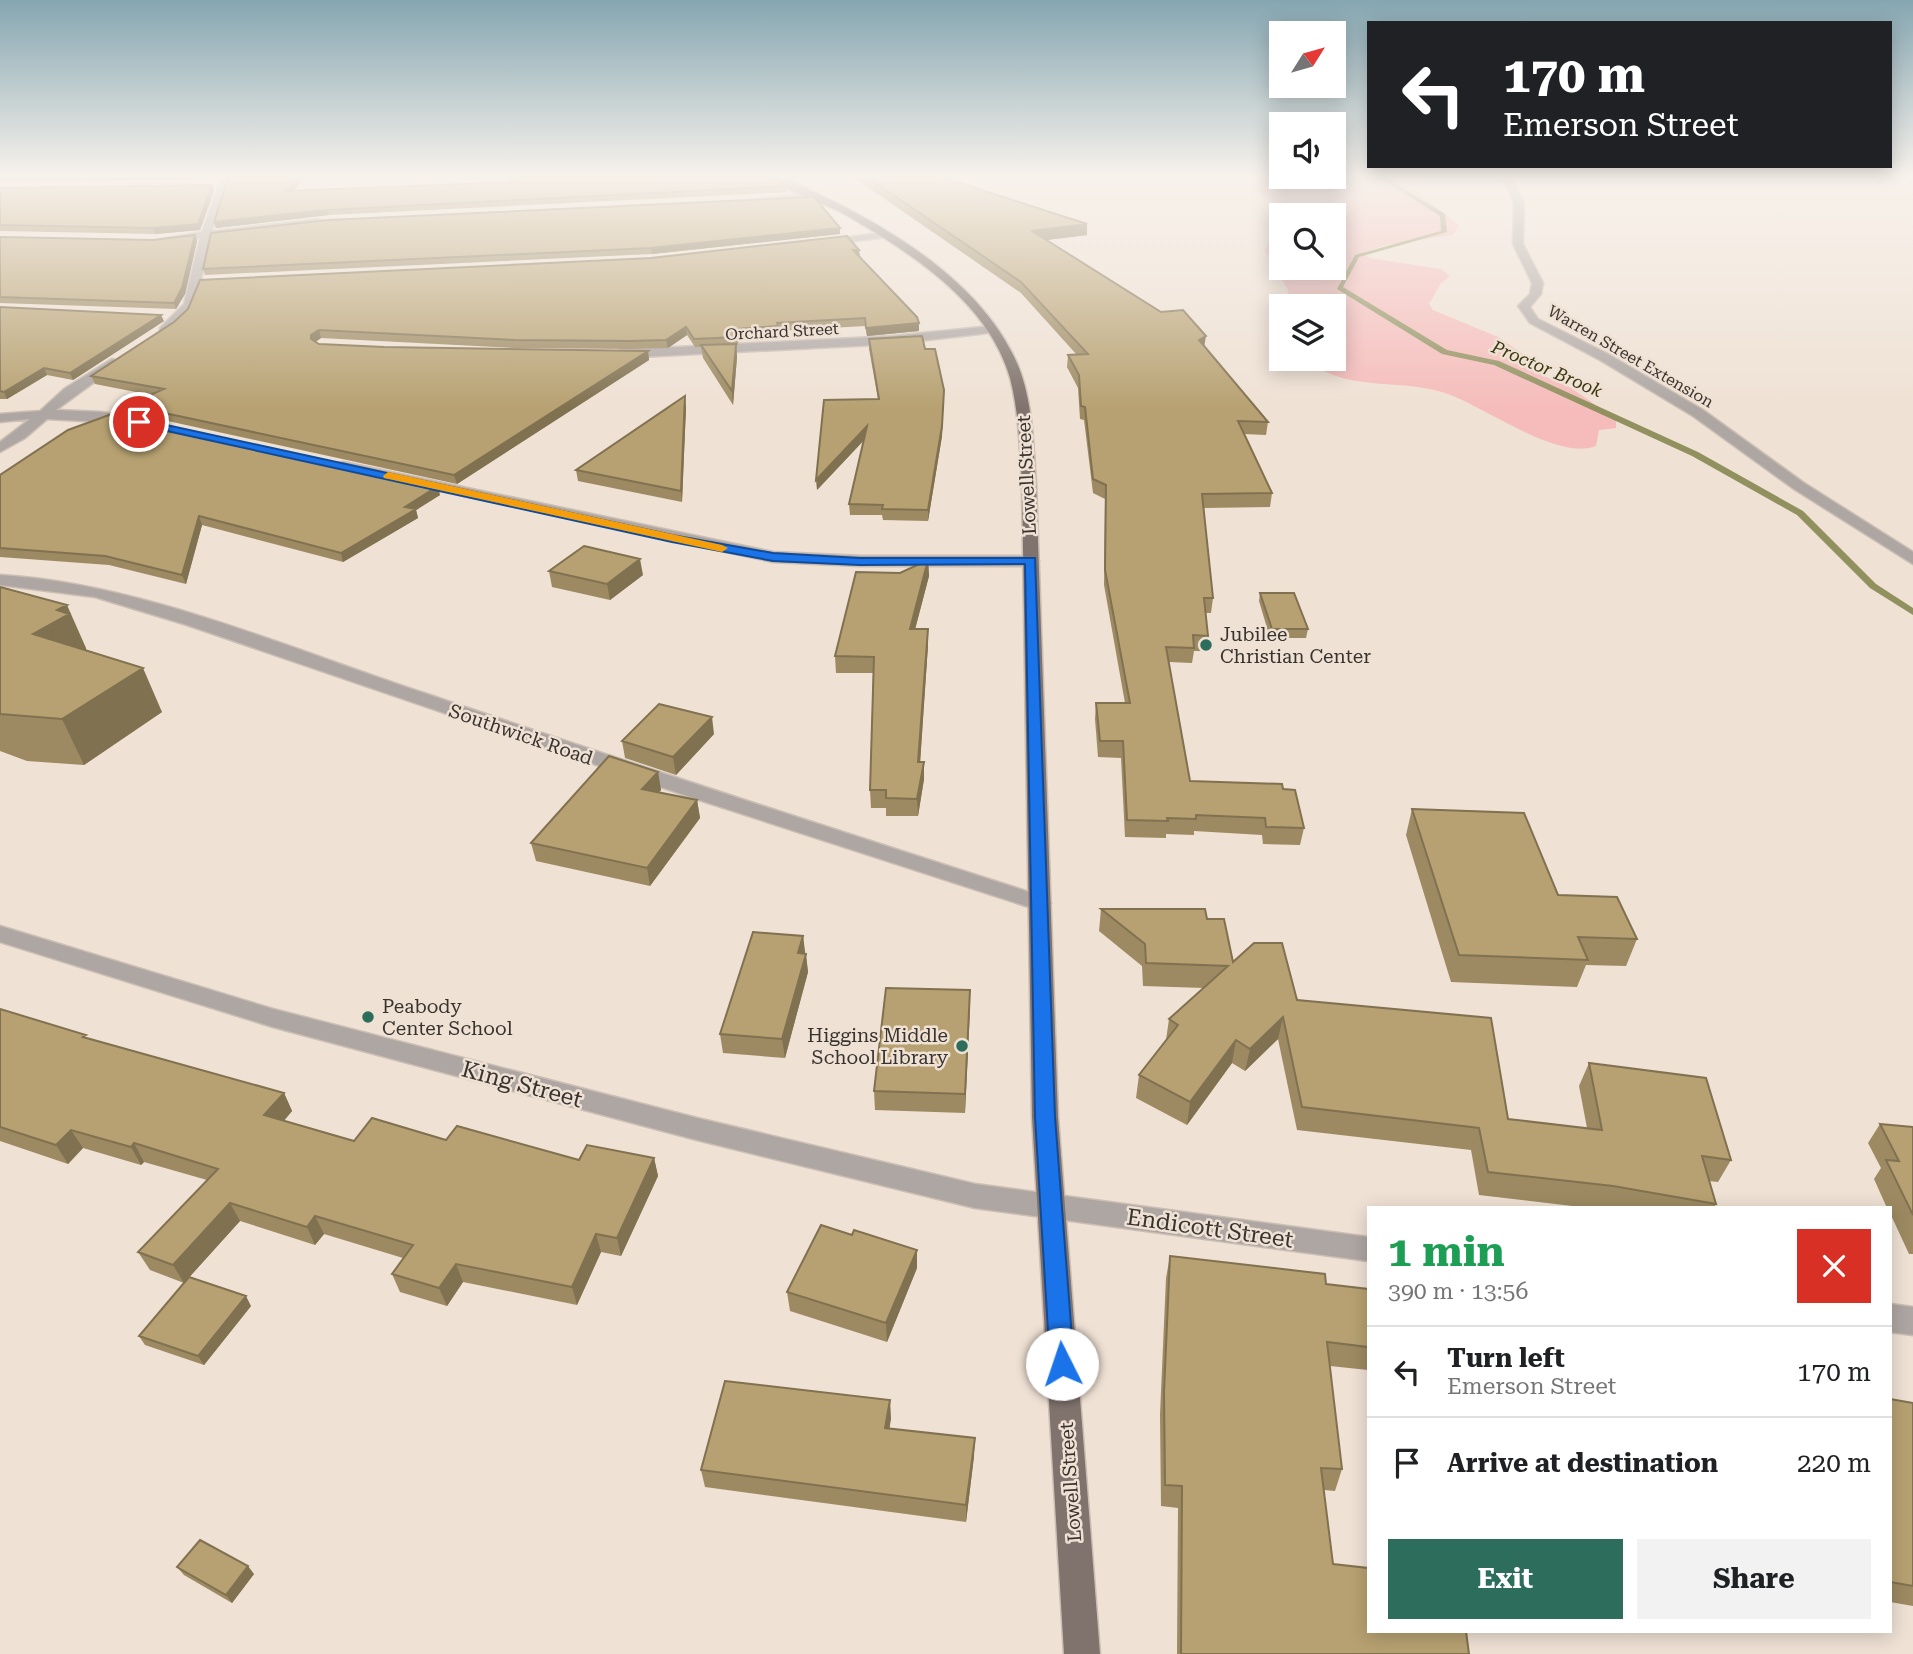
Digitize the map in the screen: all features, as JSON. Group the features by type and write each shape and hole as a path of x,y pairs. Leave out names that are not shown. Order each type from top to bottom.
{"main road":[{"name":"Lowell Street","path":"911,254 951,284 979,312 1011,360 1023,407 1031,561 1045,1117 1082,1654"}],"street":[{"path":"151,339 182,316 189,305 202,254"},
{"name":"Warren Street Extension","path":"1522,254 1536,281 1537,289 1533,298 1524,306 1534,321 1604,357 1698,412 1799,486 1913,559"},
{"path":"196,282 210,281"},
{"path":"154,315 182,316"},
{"name":"Orchard Street","path":"608,354 880,341 992,330"},
{"path":"0,448 20,435 42,413 131,352"},
{"path":"0,418 42,413 112,416 152,425"},
{"path":"325,462 672,538 773,557 860,561 1031,561"},
{"name":"Southwick Road","path":"0,580 36,582 97,592 193,621 700,794 1040,903"},
{"name":"King Street","path":"0,934 273,1018 534,1088 975,1196 1051,1206"},
{"name":"Endicott Street","path":"1051,1206 1367,1250"},
{"path":"1892,1318 1913,1321"}],"shaded area":[{"path":"1346,254 1366,254 1369,258 1441,269 1450,276 1441,283 1429,304 1433,310 1498,337 1532,360 1544,376 1571,388 1616,419 1616,428 1599,430 1596,446 1580,449 1562,446 1542,440 1448,394 1431,389 1345,379 1329,373 1325,371 1346,371 1346,294 1288,294 1282,280 1346,280"}],"building":[{"path":"0,254 190,254 182,288 174,303 0,297"},
{"path":"206,254 519,254 203,269"},
{"path":"685,254 857,254 917,317 919,323 866,328 865,318 777,323 778,326 738,329 738,337 694,339 686,327 666,340 630,341 514,340 319,330 311,335 311,339 319,344 648,351 454,475 127,405 164,389 91,376 174,322 188,309 200,280"},
{"path":"980,254 1069,254 1161,312 1183,310 1206,336 1199,340 1268,422 1238,421 1272,493 1202,494 1213,598 1204,598 1208,636 1193,635 1194,648 1166,647 1190,781 1282,784 1283,789 1295,790 1304,828 1266,827 1265,818 1196,815 1196,819 1127,820 1123,741 1100,741 1096,703 1130,703 1105,570 1106,485 1093,479 1085,407 1081,406 1079,375 1068,355 1088,354 1021,282"},
{"path":"0,307 161,315 70,373 44,368 4,392 0,391"},
{"path":"922,336 925,349 935,349 944,390 942,426 928,510 882,509 883,505 849,504 867,426 816,480 824,400 879,399 869,339"},
{"path":"736,344 732,391 701,345"},
{"path":"685,396 681,491 576,470"},
{"path":"109,415 438,486 405,507 416,509 341,553 199,516 182,575 105,556 0,548 0,475 68,430"},
{"path":"584,546 640,559 607,584 549,571"},
{"path":"928,560 910,629 928,629 918,762 924,762 917,799 886,798 886,790 870,790 874,657 835,656 856,572 900,573"},
{"path":"0,587 67,605 57,610 69,614 33,634 143,668 62,719 0,714"},
{"path":"1260,593 1294,593 1308,629 1272,629"},
{"path":"659,704 712,717 673,757 622,741"},
{"path":"609,756 658,772 642,789 697,800 647,868 531,843"},
{"path":"1412,809 1524,813 1558,895 1617,897 1637,939 1578,937 1588,960 1459,955"},
{"path":"1101,909 1205,909 1207,919 1224,919 1233,962 1254,943 1282,943 1297,1000 1491,1018 1508,1119 1602,1130 1589,1063 1706,1078 1731,1160 1702,1156 1716,1204 1613,1186 1488,1172 1479,1128 1302,1107 1283,1017 1250,1049 1236,1040 1190,1102 1139,1075 1178,1025 1169,1019 1228,966 1146,963 1145,944"},
{"path":"753,932 803,936 798,953 806,954 782,1039 720,1034"},
{"path":"886,988 970,990 965,1094 874,1091"},
{"path":"0,1009 86,1035 83,1037 284,1093 264,1115 354,1141 372,1118 446,1140 457,1126 579,1160 587,1145 654,1158 617,1238 596,1234 572,1287 456,1264 439,1288 392,1274 413,1245 315,1216 307,1227 230,1203 173,1265 138,1252 218,1169 134,1143 131,1147 71,1130 56,1145 0,1127"},
{"path":"1880,1124 1913,1127 1913,1215 1886,1160 1899,1161"},
{"path":"821,1225 852,1235 854,1230 917,1250 886,1323 787,1292"},
{"path":"1170,1256 1325,1274 1326,1284 1367,1289 1367,1347 1327,1342 1342,1469 1321,1468 1333,1564 1367,1568 1367,1633 1466,1633 1469,1654 1181,1654 1182,1486 1165,1485 1164,1392"},
{"path":"189,1277 246,1296 198,1356 139,1336"},
{"path":"725,1381 890,1400 885,1428 975,1438 966,1505 701,1470"},
{"path":"1892,1399 1913,1403 1913,1586 1892,1582"},
{"path":"200,1540 248,1566 226,1595 177,1567"}],"waterway":[{"name":"Proctor Brook","path":"1364,254 1357,256 1339,288 1445,352 1496,363 1695,454 1800,513 1873,586 1913,612"}],"slow traffic":[{"path":"388,476 722,548"}],"place":[{"name":"Jubilee Christian Center","path":"1206,645"},
{"name":"Peabody Center School","path":"368,1017"},
{"name":"Higgins Middle School Library","path":"962,1046"}],"route":[{"path":"139,422 672,538 773,557 860,561 1031,561 1045,1117 1062,1364"}]}
